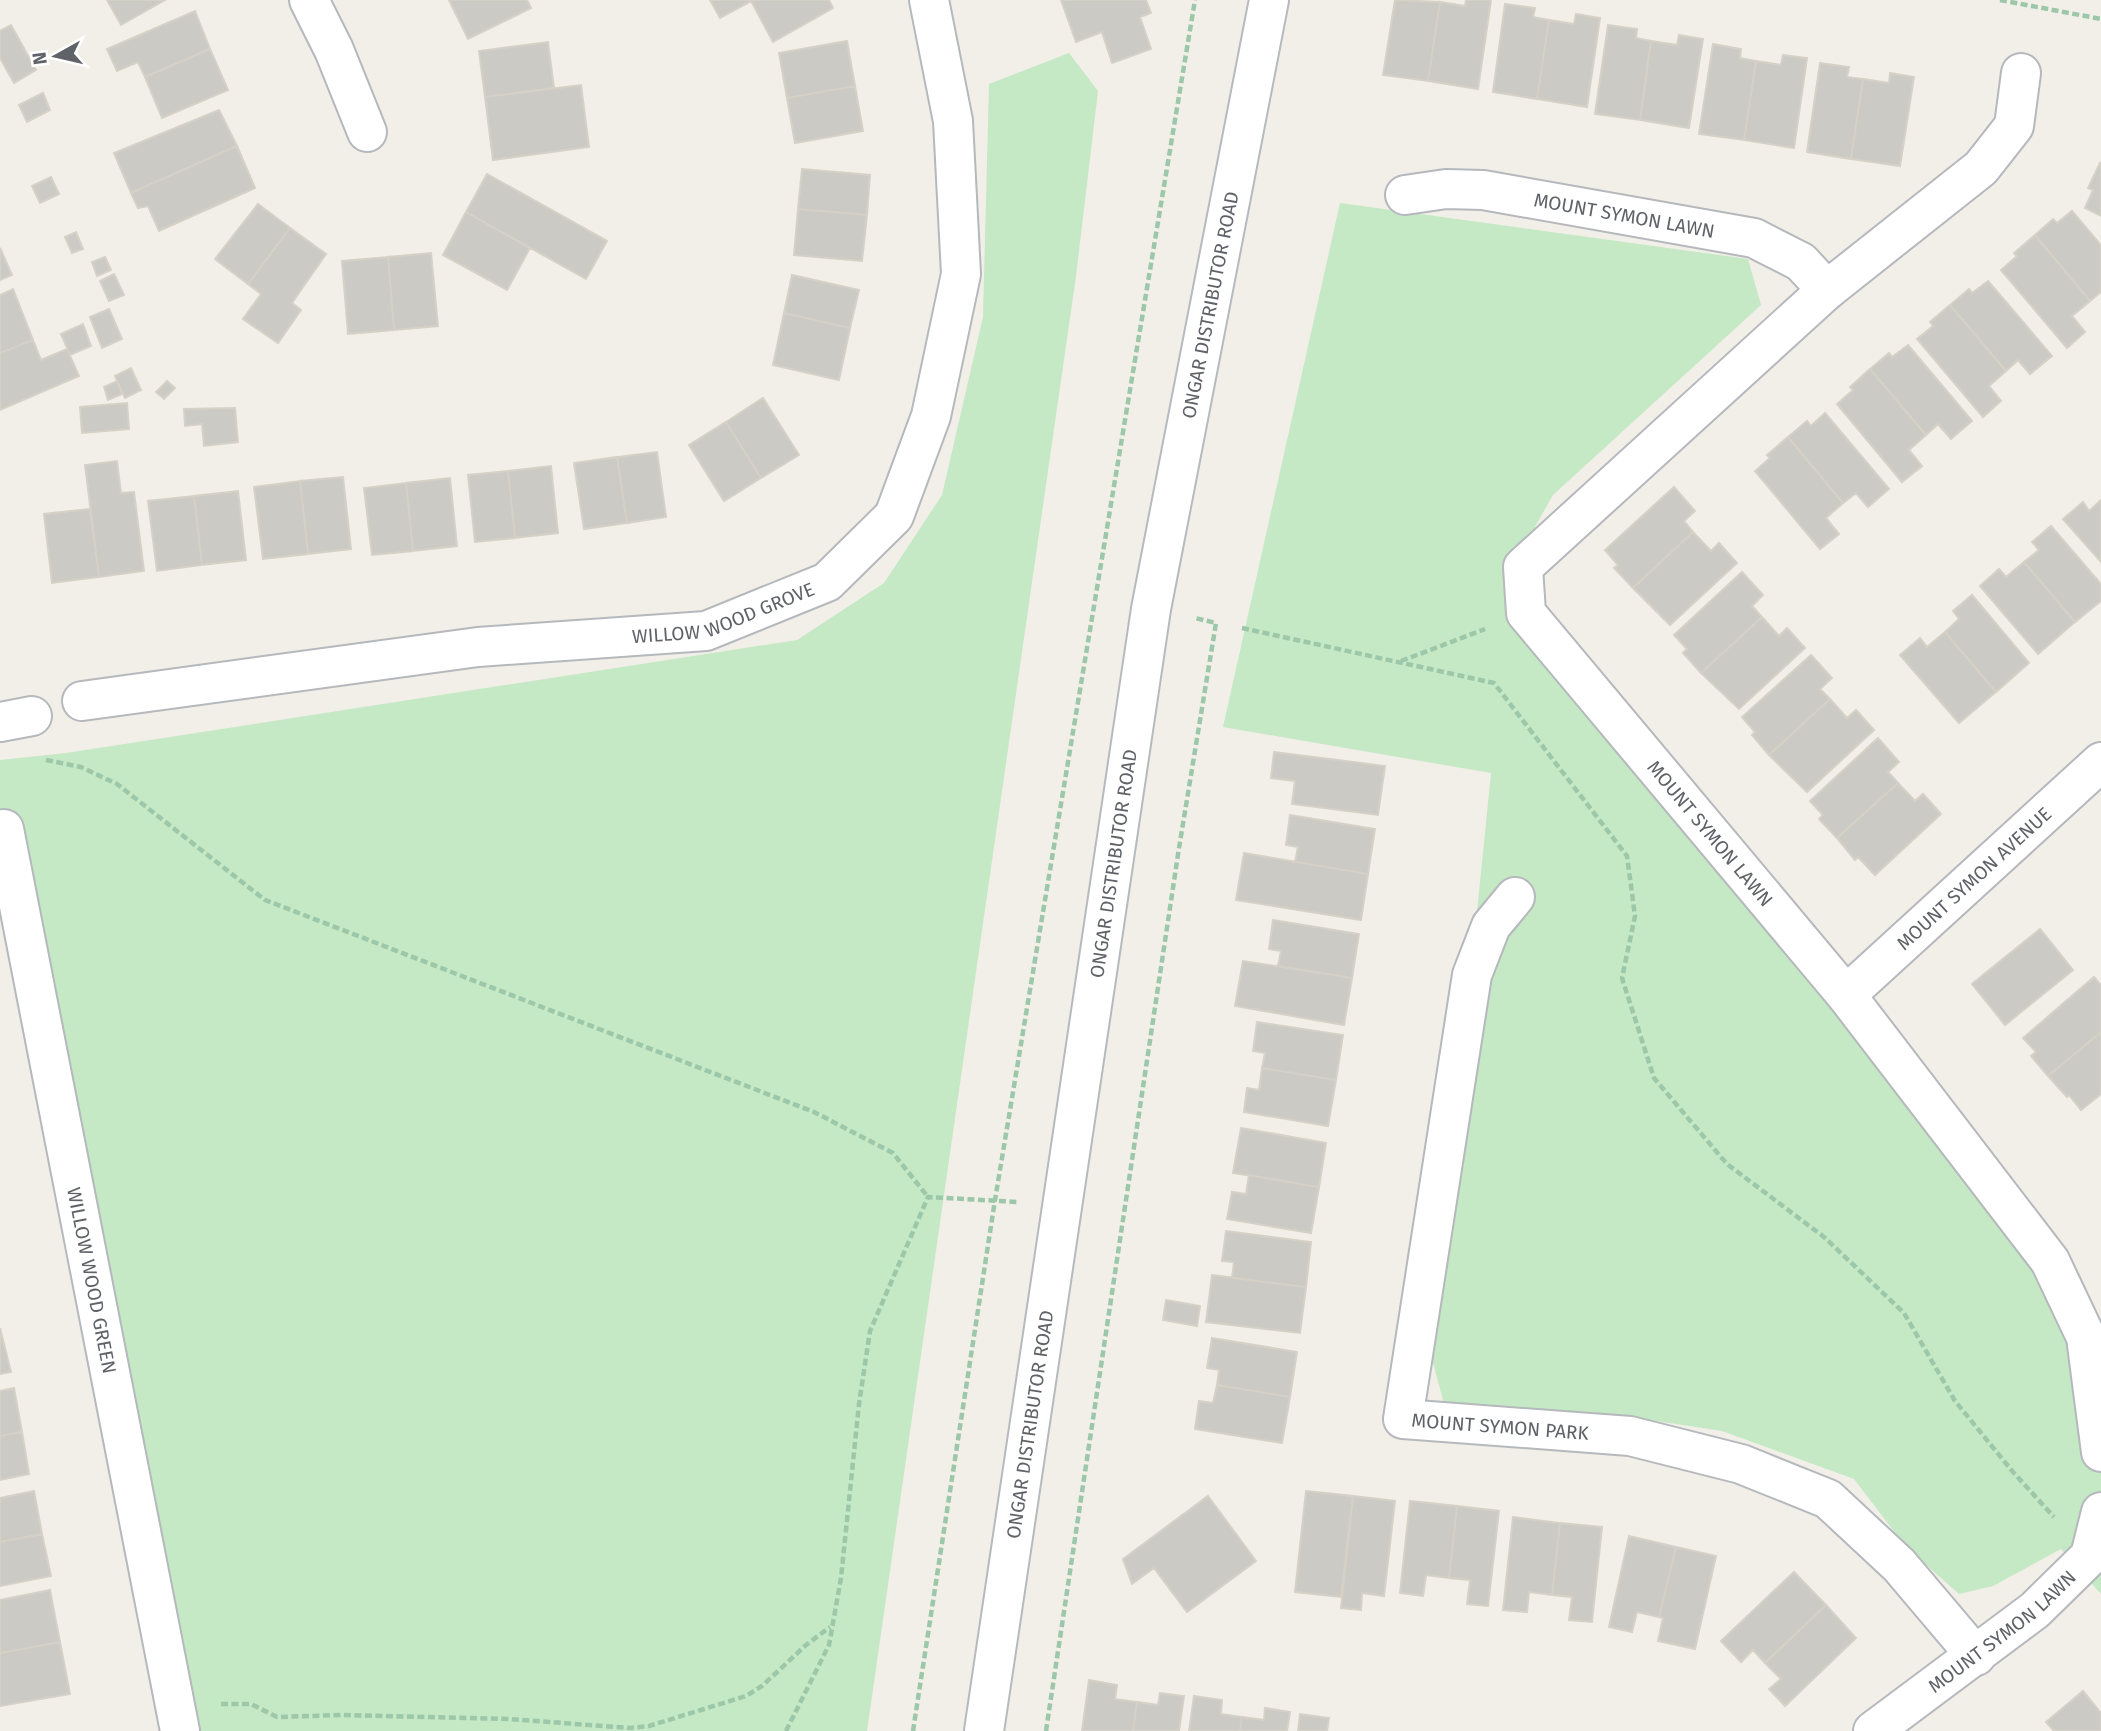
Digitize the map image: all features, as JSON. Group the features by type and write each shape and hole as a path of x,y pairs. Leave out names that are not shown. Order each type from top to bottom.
{"street":[{"path":"309,0 334,50 367,132"},
{"name":"WILLOW WOOD GROVE","path":"82,701 478,647 706,631 827,582 894,516 931,416 961,274 953,121 929,0"},
{"name":"ONGAR DISTRIBUTOR ROAD","path":"984,1731 1151,608 1269,0"},
{"path":"1526,613 1523,567 1827,290 1981,168 2014,126 2021,73"},
{"name":"MOUNT SYMON LAWN","path":"1405,195 1446,189 1483,190 1754,238 1801,262 1827,290"},
{"name":"MOUNT SYMON LAWN","path":"1526,613 1846,995 2050,1261 2086,1337 2101,1452"},
{"name":"MOUNT SYMON AVENUE","path":"1846,995 2101,762"},
{"name":"WILLOW WOOD GREEN","path":"4,829 177,1717"},
{"name":"MOUNT SYMON PARK","path":"1515,897 1491,926 1472,975 1403,1419 1630,1436 1741,1464 1828,1499 1899,1565 1976,1656"},
{"name":"MOUNT SYMON LAWN","path":"1873,1731 2035,1610 2090,1556 2101,1512"}],"path":[{"path":"913,1731 995,1200 1195,0"},
{"path":"2000,0 2101,19"},
{"path":"1401,662 1526,613"},
{"path":"1046,1731 1178,848 1216,623"},
{"path":"1242,628 1494,683 1627,856 1635,916 1622,978 1654,1078 1727,1164 1824,1237 1904,1313 1955,1401 2013,1472 2090,1556"},
{"path":"38,758 81,767 117,784 265,900 814,1112 893,1153 928,1197 1062,1207"},
{"path":"786,1731 829,1645 841,1578 859,1404 870,1331 928,1197"},
{"path":"177,1717 251,1704 277,1717 398,1716 509,1719 630,1728 649,1726 746,1696 762,1686 831,1626"}],"green space":[{"path":"1069,53 1098,91 1076,276 867,1731 188,1731 0,809 0,760 66,753 797,640 884,583 942,495 983,317 989,84"},
{"path":"1340,203 1748,259 1761,305 1553,495 1507,576 2101,1325 2101,1594 2061,1549 1993,1586 1959,1594 1906,1547 1854,1479 1722,1431 1630,1417 1444,1404 1432,1359 1491,773 1223,727"}],"building":[{"path":"107,0 165,0 121,25"},
{"path":"449,0 527,0 531,8 468,39"},
{"path":"710,0 753,0 720,18"},
{"path":"829,0 833,8 773,42 751,1"},
{"path":"1061,0 1146,0 1151,13 1140,17 1151,49 1112,63 1102,32 1076,42"},
{"path":"1395,0 1440,2 1428,81 1383,75"},
{"path":"1466,0 1491,0 1478,89 1428,81 1440,2 1465,6"},
{"path":"1505,4 1535,8 1533,17 1549,20 1537,99 1493,92"},
{"path":"195,11 210,49 145,77 138,62 117,71 107,49"},
{"path":"1576,14 1600,18 1587,107 1537,99 1549,20 1574,24"},
{"path":"11,25 36,70 14,83 0,58 0,31"},
{"path":"1608,25 1637,29 1636,38 1651,41 1640,120 1595,114"},
{"path":"1679,35 1703,39 1689,128 1640,120 1651,41 1677,45"},
{"path":"847,41 855,86 787,98 779,53"},
{"path":"548,42 554,88 485,97 479,51"},
{"path":"1713,44 1741,49 1740,58 1756,61 1744,140 1699,134"},
{"path":"210,49 228,90 162,118 145,77"},
{"path":"1783,55 1807,58 1794,148 1744,140 1756,61 1781,65"},
{"path":"1820,63 1849,67 1847,77 1863,79 1851,159 1807,152"},
{"path":"1890,73 1914,77 1900,166 1851,159 1863,79 1889,83"},
{"path":"581,85 589,147 493,160 485,97"},
{"path":"855,86 863,131 795,143 787,98"},
{"path":"43,93 50,110 27,122 19,105"},
{"path":"219,110 237,146 131,193 114,153"},
{"path":"237,146 255,188 159,231 148,206 138,208 131,193"},
{"path":"2100,163 2101,216 2085,208 2093,190 2088,188"},
{"path":"802,169 870,175 867,215 798,209"},
{"path":"487,174 607,241 586,279 466,212"},
{"path":"51,177 59,194 40,203 32,186"},
{"path":"258,204 290,228 248,284 215,259"},
{"path":"798,209 867,215 862,261 794,255"},
{"path":"2072,211 2101,245 2101,292 2090,301 2035,235 2053,219 2057,223"},
{"path":"466,212 530,248 507,290 443,255"},
{"path":"290,228 326,254 292,303 301,310 278,343 243,319 261,294 248,284"},
{"path":"76,232 83,249 72,253 65,237"},
{"path":"2035,235 2090,301 2072,316 2085,332 2067,348 2001,270 2017,256 2014,253"},
{"path":"0,248 12,275 0,280"},
{"path":"431,253 438,326 394,330 388,257"},
{"path":"105,257 111,270 97,276 92,262"},
{"path":"388,257 394,330 348,334 342,261"},
{"path":"114,274 124,295 109,301 100,281"},
{"path":"792,275 859,290 850,328 784,313"},
{"path":"1988,281 2052,356 2030,374 2018,360 2006,371 1950,305 1969,289 1972,293"},
{"path":"13,289 33,340 0,353 0,295"},
{"path":"1950,305 2006,371 1989,386 2001,401 1983,417 1917,339 1933,326 1930,322"},
{"path":"109,309 122,339 102,348 90,317"},
{"path":"784,313 850,328 839,380 773,365"},
{"path":"83,324 91,346 70,355 61,334"},
{"path":"33,340 41,360 67,349 79,376 0,410 0,353"},
{"path":"1908,345 1972,421 1951,439 1938,424 1926,435 1870,369 1889,353 1892,357"},
{"path":"131,368 141,390 125,398 115,376"},
{"path":"1870,369 1926,435 1909,450 1922,466 1902,482 1837,404 1853,390 1850,387"},
{"path":"117,381 122,394 108,400 104,387"},
{"path":"167,381 175,388 164,399 156,392"},
{"path":"763,398 799,455 761,478 726,422"},
{"path":"127,403 129,429 82,433 80,407"},
{"path":"235,408 238,442 204,446 202,424 185,426 184,409"},
{"path":"1825,413 1889,489 1868,507 1856,493 1843,503 1788,437 1807,421 1811,426"},
{"path":"726,422 761,478 724,501 689,445"},
{"path":"1788,437 1843,503 1826,518 1839,534 1820,549 1755,471 1770,458 1767,455"},
{"path":"657,452 666,517 627,523 617,457"},
{"path":"617,457 627,523 584,529 574,463"},
{"path":"117,461 121,493 134,492 144,571 99,577 85,465"},
{"path":"551,466 558,533 515,538 508,471"},
{"path":"508,471 515,538 475,542 468,475"},
{"path":"343,477 351,549 308,554 300,481"},
{"path":"450,478 457,546 413,551 406,483"},
{"path":"300,481 308,554 263,559 254,487"},
{"path":"406,483 413,551 372,555 364,488"},
{"path":"1674,487 1695,511 1684,521 1693,532 1633,588 1614,568 1618,565 1605,550"},
{"path":"238,491 246,560 202,565 194,496"},
{"path":"194,496 202,565 157,571 148,501"},
{"path":"2101,500 2101,562 2063,519 2083,502 2089,511"},
{"path":"90,509 99,577 52,583 44,514"},
{"path":"2051,526 2101,584 2101,601 2075,622 2024,562 2039,550 2032,542"},
{"path":"1693,532 1711,551 1719,543 1737,563 1670,625 1633,588"},
{"path":"2024,562 2075,622 2038,654 1980,586 1999,569 2006,577"},
{"path":"1742,572 1763,595 1752,606 1762,617 1701,673 1683,653 1687,649 1674,635"},
{"path":"1972,595 2029,663 1996,692 1945,632 1959,619 1953,611"},
{"path":"1762,617 1779,636 1787,628 1805,648 1739,709 1701,673"},
{"path":"1945,632 1996,692 1959,723 1900,655 1920,638 1927,647"},
{"path":"1811,655 1832,678 1820,689 1830,699 1769,755 1752,735 1755,732 1742,717"},
{"path":"1830,699 1847,718 1856,710 1874,730 1807,792 1769,755"},
{"path":"1878,738 1899,762 1888,772 1898,783 1837,838 1819,819 1823,815 1810,801"},
{"path":"1274,752 1385,766 1378,815 1292,804 1295,781 1271,778"},
{"path":"1898,783 1915,801 1923,794 1941,814 1875,875 1858,857 1855,860 1837,838"},
{"path":"1290,815 1375,829 1368,874 1295,862 1298,847 1286,845"},
{"path":"1244,853 1368,874 1361,920 1236,900"},
{"path":"1273,920 1359,934 1352,978 1278,966 1281,951 1269,949"},
{"path":"2040,929 2073,970 2005,1025 1972,984"},
{"path":"1243,961 1352,978 1344,1025 1235,1006"},
{"path":"2094,977 2101,985 2101,1032 2048,1076 2031,1056 2036,1052 2023,1038"},
{"path":"1257,1022 1343,1035 1336,1080 1262,1068 1265,1053 1253,1051"},
{"path":"2101,1032 2101,1094 2081,1110 2048,1076"},
{"path":"1262,1068 1336,1080 1328,1126 1244,1112 1247,1088 1259,1090"},
{"path":"1241,1128 1326,1143 1319,1187 1233,1173"},
{"path":"1249,1175 1319,1187 1311,1233 1227,1219 1232,1192 1246,1194"},
{"path":"1226,1231 1311,1242 1306,1287 1232,1278 1234,1262 1222,1261"},
{"path":"1212,1275 1306,1287 1300,1333 1206,1322"},
{"path":"1166,1300 1200,1306 1197,1326 1163,1320"},
{"path":"0,1328 11,1372 0,1374"},
{"path":"1212,1338 1297,1352 1290,1397 1217,1385 1219,1370 1207,1368"},
{"path":"1217,1385 1290,1397 1282,1443 1195,1429 1199,1401 1213,1403"},
{"path":"14,1388 22,1432 0,1436 0,1391"},
{"path":"22,1432 29,1474 0,1480 0,1436"},
{"path":"34,1491 42,1534 0,1542 0,1498"},
{"path":"1306,1491 1353,1496 1341,1597 1295,1592"},
{"path":"1208,1496 1256,1561 1187,1612 1154,1568 1132,1584 1123,1559"},
{"path":"1353,1496 1395,1501 1384,1596 1362,1593 1361,1610 1341,1608"},
{"path":"1410,1501 1457,1506 1449,1578 1426,1575 1423,1596 1400,1593"},
{"path":"1457,1506 1499,1511 1488,1606 1467,1604 1470,1580 1449,1578"},
{"path":"1513,1517 1560,1523 1552,1595 1529,1592 1527,1612 1503,1610"},
{"path":"1560,1523 1602,1527 1592,1622 1569,1620 1572,1597 1552,1595"},
{"path":"42,1534 51,1576 0,1586 0,1542"},
{"path":"1629,1536 1676,1547 1659,1617 1637,1612 1632,1632 1609,1627"},
{"path":"1676,1547 1716,1556 1695,1649 1658,1641 1663,1618 1659,1617"},
{"path":"1794,1572 1826,1605 1765,1663 1753,1650 1741,1662 1721,1641"},
{"path":"50,1590 60,1642 0,1653 0,1600"},
{"path":"1826,1605 1856,1638 1785,1706 1769,1689 1781,1679 1765,1663"},
{"path":"60,1642 70,1694 0,1706 0,1653"},
{"path":"1089,1680 1117,1685 1115,1699 1137,1702 1133,1731 1082,1731"},
{"path":"2083,1691 2101,1713 2101,1731 2054,1731 2046,1722"},
{"path":"1160,1693 1184,1696 1179,1731 1133,1731 1137,1702 1158,1705"},
{"path":"1194,1696 1222,1700 1221,1714 1242,1717 1240,1731 1189,1731"},
{"path":"1265,1708 1290,1712 1287,1731 1240,1731 1242,1717 1264,1720"},
{"path":"1300,1714 1329,1718 1327,1731 1298,1731"}]}
